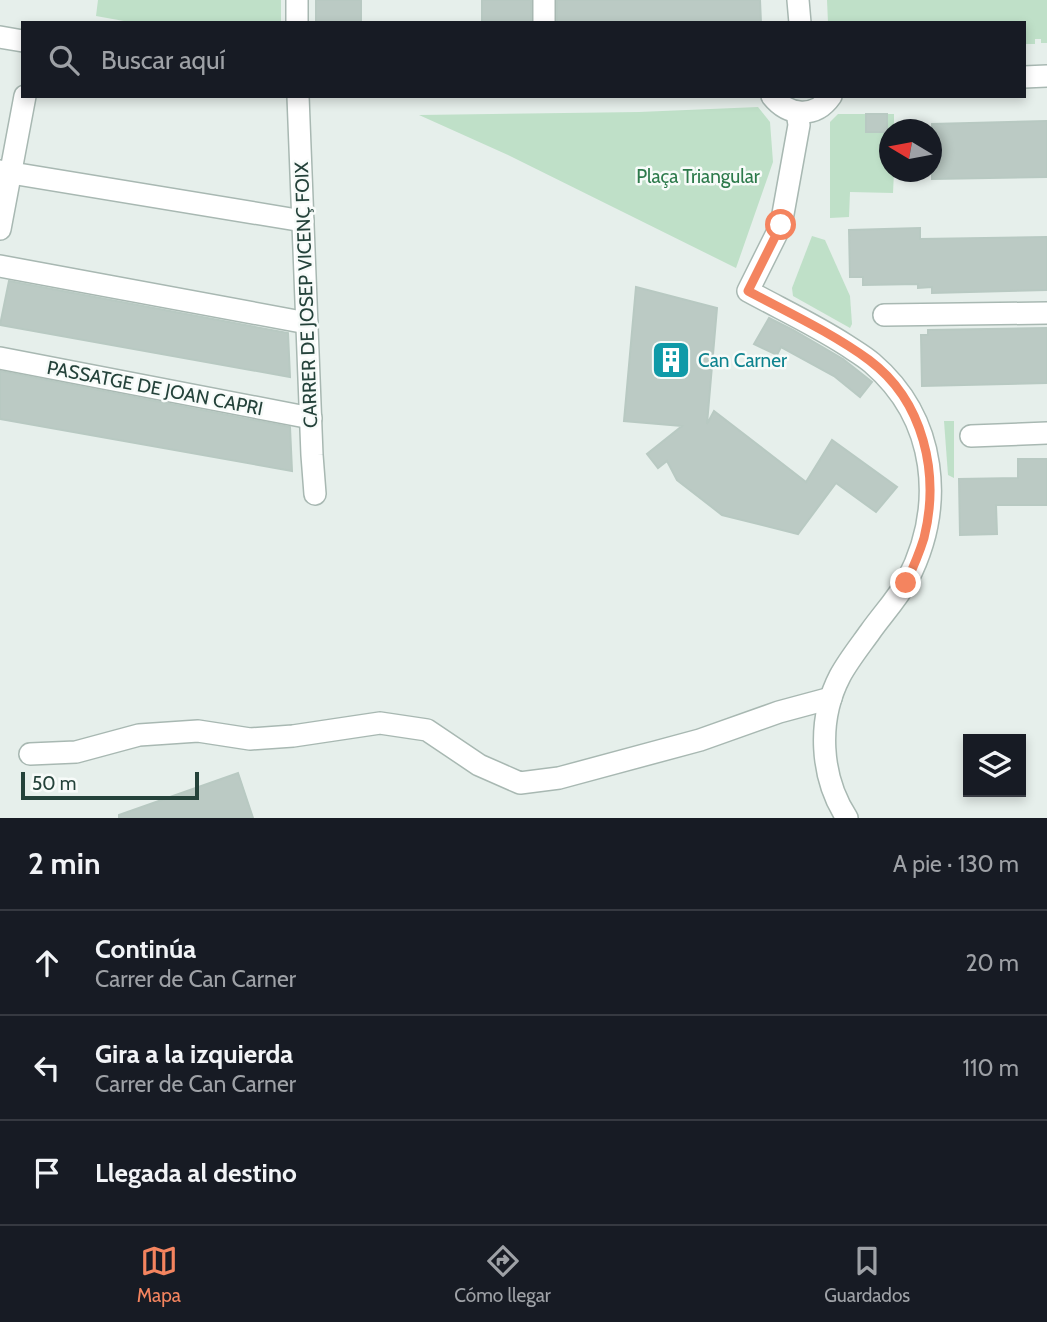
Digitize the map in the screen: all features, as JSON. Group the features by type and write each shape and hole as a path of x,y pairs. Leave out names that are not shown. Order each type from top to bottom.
{"street":[{"path":"297,0 297,21"},
{"path":"544,0 544,21"},
{"path":"798,0 800,21"},
{"path":"0,37 21,41"},
{"path":"1026,77 1047,76"},
{"path":"0,229 5,172 24,98"},
{"name":"CARRER DE JOSEP VICENÇ FOIX","path":"298,98 315,494"},
{"path":"774,98 778,104 797,112 820,108 829,98"},
{"path":"797,112 799,125 781,225 748,291 831,335 870,361 891,381 908,404 920,429 929,475 928,516 918,556 906,583 840,676 831,698 824,751 830,783 847,818"},
{"path":"5,172 303,221"},
{"path":"0,266 307,323"},
{"path":"884,315 1047,313"},
{"name":"PASSATGE DE JOAN CAPRI","path":"0,358 311,418"},
{"path":"971,436 1047,433"},
{"path":"30,754 76,752 139,735 198,731 250,739 388,723 426,730 479,765 520,783 559,778 649,754 831,698"}],"green space":[{"path":"98,0 281,0 281,21 124,21 96,16"},
{"path":"827,0 1047,0 1047,43 1035,39 1035,44 1026,44 1026,21 828,21"},
{"name":"Plaça Triangular","path":"758,107 770,122 773,162 736,268 508,155 419,115 639,112"},
{"path":"838,114 866,114 866,132 879,121 879,182 894,182 893,193 850,192 849,217 830,218 830,122"},
{"path":"887,114 894,114 894,119 881,119"},
{"path":"812,236 825,240 850,296 850,328 793,296 792,288"},
{"path":"944,421 954,421 954,478 948,475"}],"building":[{"path":"316,0 361,0 361,21 316,21"},
{"path":"482,0 531,0 531,21 482,21"},
{"path":"557,0 760,0 761,21 557,21"},
{"path":"866,114 887,114 887,119 879,119 879,132 866,132"},
{"path":"1047,121 1047,177 942,179 942,124"},
{"path":"920,228 920,239 1047,237 1047,290 932,293 932,287 918,288 918,284 863,285 863,277 850,277 849,230"},
{"path":"9,281 288,333 290,377 0,325"},
{"name":"Can Carner","path":"636,287 717,308 707,424 714,411 806,482 832,440 897,487 876,512 836,483 798,534 722,515 677,480 667,461 658,468 647,454 682,426 624,421"},
{"path":"769,318 843,359 872,382 860,397 834,376 781,347 777,355 754,344"},
{"path":"1047,328 1047,383 922,386 921,335 928,335 928,330"},
{"path":"0,371 290,427 292,471 0,419"},
{"path":"1018,459 1047,459 1047,505 996,505 997,534 960,535 959,479 1018,478"},
{"path":"238,773 253,818 119,818 119,815"}],"place":[{"name":"Can Carner","path":"671,360"}],"route":[{"path":"781,225 748,291 831,335 870,361 891,381 908,404 920,429 927,454 930,496 924,537 906,583"}]}
